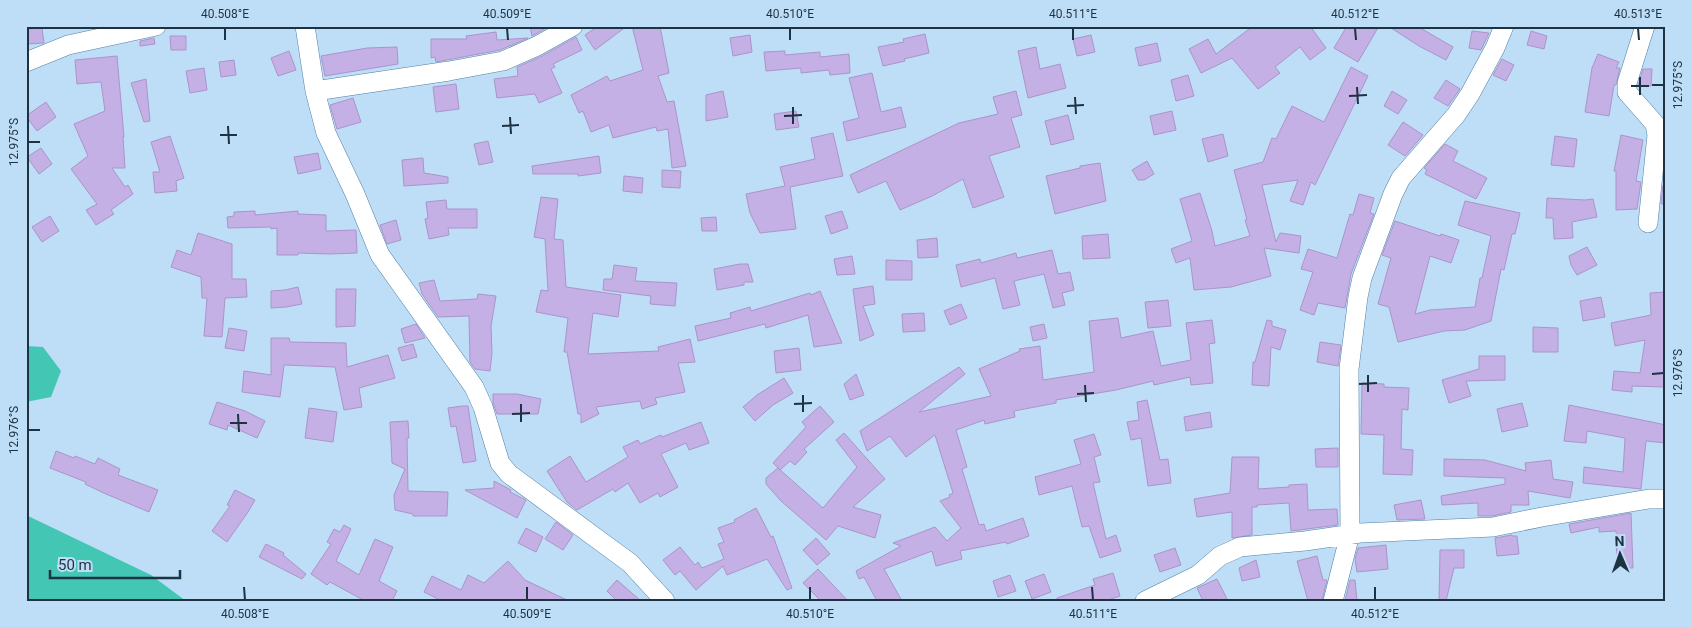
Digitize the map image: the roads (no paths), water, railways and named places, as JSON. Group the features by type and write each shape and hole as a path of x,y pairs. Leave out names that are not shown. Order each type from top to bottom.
{"street":[{"path":"26,62 68,45 156,26"},
{"path":"305,26 315,91 326,133 355,194 380,255 474,388 483,407 500,463 509,474 630,563 665,601"},
{"path":"315,91 450,71 503,61 537,46 573,26"},
{"path":"1333,601 1350,534 1349,369 1362,278 1393,194 1401,178 1456,114 1470,94 1495,48 1504,26"},
{"path":"1645,26 1627,83 1627,92 1655,124 1657,135 1648,223"},
{"path":"1145,601 1198,575 1220,556 1240,547 1350,534 1493,526 1542,516 1639,501 1666,499"}]}
